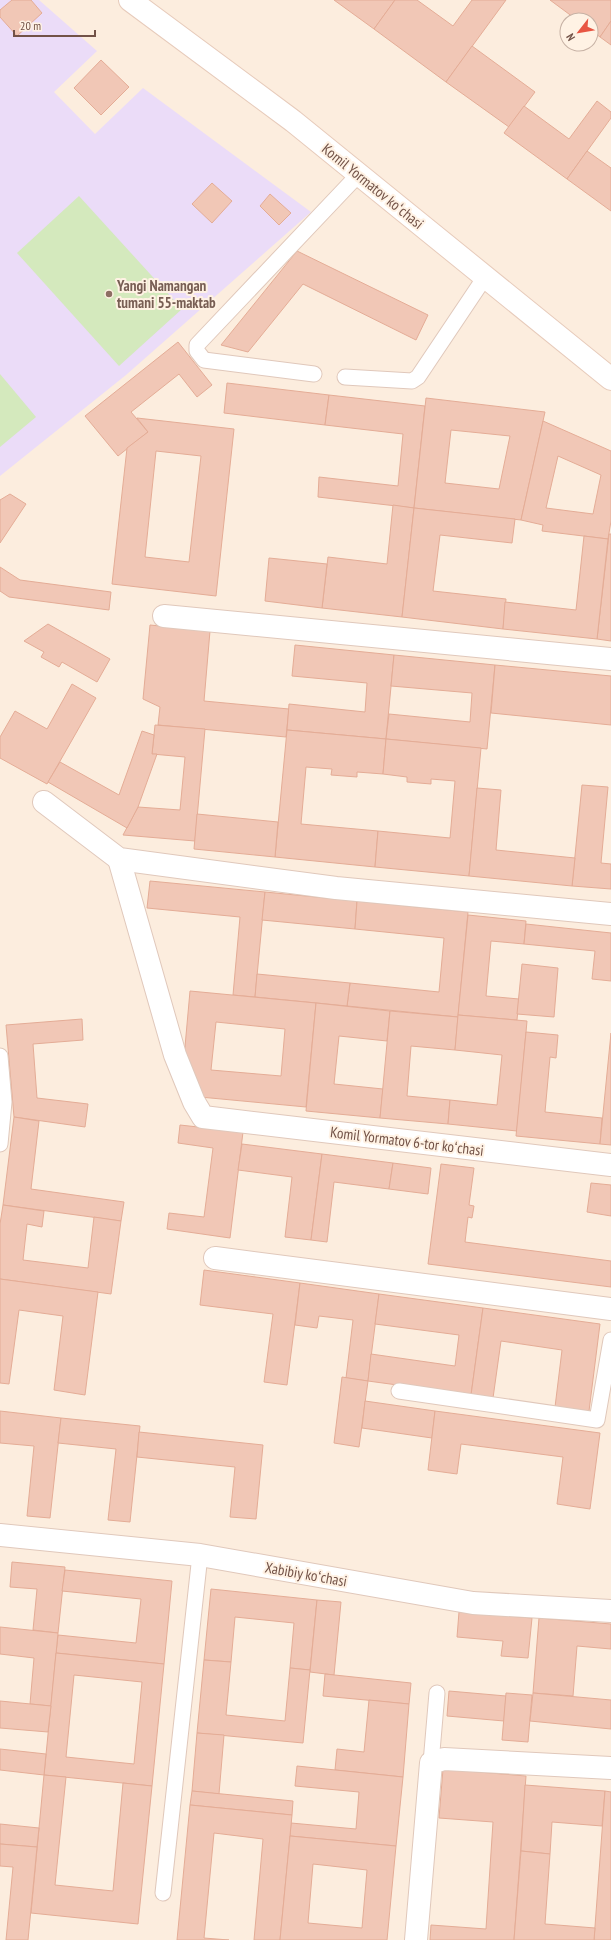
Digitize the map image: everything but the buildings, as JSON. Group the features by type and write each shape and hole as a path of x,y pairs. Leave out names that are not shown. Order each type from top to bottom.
{"street":[{"name":"Komil Yormatov koʻchasi","path":"130,0 293,121 611,378"},
{"path":"164,616 611,659"},
{"path":"44,802 119,859 336,888 611,914"},
{"name":"Komil Yormatov 6-tor koʻchasi","path":"119,859 175,1055 194,1102 203,1117 611,1165"},
{"path":"215,1258 611,1309"},
{"name":"Xabibiy koʻchasi","path":"0,1535 200,1556 473,1602 611,1611"},
{"path":"416,1940 431,1763 444,1759 611,1768"}],"lane":[{"path":"314,374 204,360 197,351 197,345 358,174"},
{"path":"345,377 412,381 418,377 486,277"},
{"path":"0,1056 4,1102 0,1144"},
{"path":"399,1391 597,1420 611,1340"},
{"path":"163,1893 200,1556"},
{"path":"431,1763 437,1693"}],"shaded area":[{"name":"Yangi Namangan tumani 55-maktab","path":"0,0 39,0 97,51 54,92 95,134 143,88 311,212 126,375 0,476"}],"green space":[{"path":"79,196 182,309 119,366 17,253"},
{"path":"0,374 36,417 0,447"}],"place":[{"name":"Yangi Namangan tumani 55-maktab","path":"109,294"}]}
